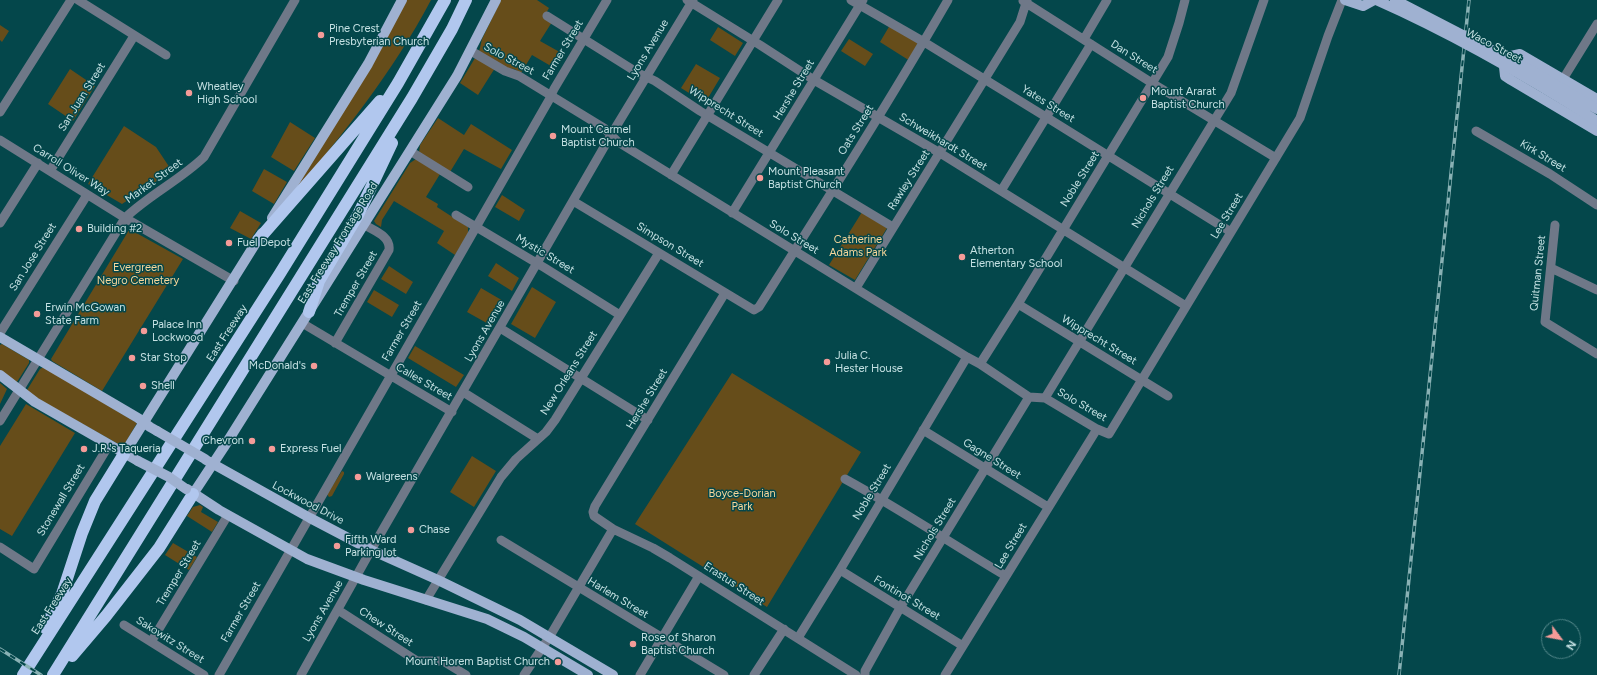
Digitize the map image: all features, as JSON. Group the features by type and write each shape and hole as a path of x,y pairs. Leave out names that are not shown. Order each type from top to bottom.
{"highway":[{"name":"East Freeway","path":"24,673 279,275 398,83 445,0"},
{"path":"54,675 412,98 452,29 466,0"},
{"path":"258,240 366,116 398,83"},
{"path":"309,312 319,281 358,215 378,175 412,98"},
{"path":"24,673 62,594 82,533 96,501 124,454"},
{"path":"54,675 141,572 159,548 189,491"}],"main road":[{"path":"124,454 234,281 368,64 402,0"},
{"name":"East Freeway Frontage Road","path":"189,491 302,323 410,151 470,51 496,0"},
{"path":"1345,0 1363,6 1375,0"},
{"name":"Waco Street","path":"1375,0 1407,14 1524,76 1597,121"},
{"name":"Waco Street","path":"1395,0 1515,62 1597,109"},
{"path":"1597,99 1520,54 1511,56 1504,67 1505,76 1597,131"},
{"name":"Lockwood Drive","path":"0,337 144,422 150,428 310,518 371,550 438,580 520,620 550,636 613,675"},
{"path":"0,375 19,391 51,412 124,454 169,477 228,515 291,551 356,578 487,619 524,637 588,675"}],"street":[{"path":"0,112 71,0"},
{"path":"78,0 166,55"},
{"name":"Market Street","path":"0,421 125,218 204,157 296,0"},
{"name":"Farmer Street","path":"219,675 551,95 607,0"},
{"path":"671,176 778,0"},
{"name":"Yates Street","path":"851,0 861,3 1231,232"},
{"name":"Oats Street","path":"754,310 759,307 795,251 924,42 948,0"},
{"path":"1001,191 1046,117 1087,41 1107,0"},
{"name":"Noble Street","path":"980,364 1018,304 1169,54 1185,0"},
{"name":"Nichols Street","path":"1045,398 1231,93 1264,0"},
{"name":"Lee Street","path":"1109,434 1300,118 1342,0"},
{"name":"Schweikhardt Street","path":"690,1 814,80 877,118 940,153 1186,306"},
{"name":"Lyons Avenue","path":"302,675 371,550 690,1"},
{"name":"Dan Street","path":"1025,1 1152,83 1276,158"},
{"name":"Rawley Street","path":"856,288 1020,22 1025,1"},
{"name":"Hershe Street","path":"732,214 861,3"},
{"name":"Wipprecht Street","path":"547,16 638,73 646,76 708,116 893,227"},
{"path":"1549,102 1597,24"},
{"name":"San Juan Street","path":"50,171 134,36"},
{"name":"Solo Street","path":"470,51 505,71 519,76 551,95 604,128 618,142 671,176 980,364 1029,397 1045,398 1097,429 1109,434"},
{"name":"Kirk Street","path":"1476,131 1550,174 1597,205"},
{"name":"Carroll Oliver Way","path":"0,140 125,218 234,281"},
{"path":"410,151 468,187"},
{"path":"0,223 38,163"},
{"name":"San Jose Street","path":"0,333 87,195"},
{"name":"Simpson Street","path":"573,201 725,294 754,310"},
{"name":"Mystic Street","path":"456,215 620,315"},
{"name":"Tremper Street","path":"335,343 390,250 388,240 364,224"},
{"name":"Quitman Street","path":"1555,225 1545,322 1597,354"},
{"name":"New Orleans Street","path":"426,600 501,477 516,459 538,439 555,420 659,253"},
{"path":"1551,268 1597,290"},
{"name":"Hershe Street","path":"596,518 593,512 595,506 725,294"},
{"name":"Wipprecht Street","path":"1018,304 1168,396"},
{"name":"Calles Street","path":"302,323 452,412"},
{"path":"500,328 648,420"},
{"name":"Noble Street","path":"798,638 967,357"},
{"name":"Calles Street","path":"463,392 538,439"},
{"name":"Nichols Street","path":"865,675 865,671 900,608 1029,397"},
{"name":"Lee Street","path":"945,675 1097,429"},
{"name":"Gagne Street","path":"923,430 1048,507"},
{"name":"Stonewall Street","path":"0,547 34,569 110,445"},
{"path":"845,479 882,499 1006,576"},
{"name":"Tremper Street","path":"151,642 228,515"},
{"name":"Erastus Street","path":"596,518 614,529 653,548 856,675"},
{"path":"524,675 550,636 614,529"},
{"name":"Harlem Street","path":"501,540 724,675"},
{"name":"Fontinot Street","path":"840,570 963,646"},
{"path":"640,675 699,576"},
{"name":"Chew Street","path":"338,610 417,660 443,661 466,675"},
{"name":"Sakowitz Street","path":"124,625 204,675"},
{"path":"754,675 784,630"}],"green space":[{"path":"406,0 431,0 416,27 383,79 347,127 289,199"},
{"path":"501,0 537,0 549,8 544,17 552,22 540,41 565,55 556,69 532,55 521,73 514,69 505,68 479,52 482,39"},
{"path":"0,25 9,31 2,42 0,40"},
{"path":"890,25 918,42 910,61 880,42"},
{"path":"718,27 743,43 735,56 710,40"},
{"path":"849,39 873,54 865,66 841,51"},
{"path":"475,58 495,68 478,95 460,83"},
{"path":"696,64 720,78 705,103 681,88"},
{"path":"70,69 95,86 73,121 48,104"},
{"path":"438,118 464,135 471,124 512,150 501,169 464,149 450,172 419,153 420,145"},
{"path":"290,122 315,138 294,171 271,157"},
{"path":"124,126 156,147 172,171 122,204 88,184"},
{"path":"416,159 440,174 426,197 438,204 437,207 468,227 468,234 455,255 437,243 444,231 394,201 382,220 381,227 374,221 410,163"},
{"path":"264,169 287,182 274,204 252,191"},
{"path":"502,195 525,210 519,221 495,207"},
{"path":"240,211 261,223 251,239 230,228"},
{"name":"Catherine Adams Park","path":"862,212 887,228 855,280 829,265"},
{"name":"Evergreen Negro Cemetery","path":"129,230 183,259 102,391 51,359"},
{"path":"496,263 519,278 512,291 488,276"},
{"path":"389,266 413,282 406,294 381,279"},
{"path":"532,287 556,302 535,338 511,324"},
{"path":"481,288 505,302 492,326 467,312"},
{"path":"374,290 399,305 392,317 367,302"},
{"path":"2,344 29,360 29,363 17,382 11,380 0,370 0,345"},
{"path":"415,346 464,375 456,387 408,358"},
{"path":"44,367 137,423 124,445 122,446 29,394 27,390 40,369"},
{"name":"Boyce-Dorian Park","path":"732,373 861,452 767,607 635,524"},
{"path":"0,383 7,389 0,404"},
{"path":"26,404 75,433 12,536 0,529 0,446"},
{"path":"472,456 496,471 474,507 450,492"},
{"path":"342,471 344,474 332,496 329,497 327,494"},
{"path":"200,505 203,507 201,512 218,522 212,532 187,516 193,507"},
{"path":"173,543 197,557 189,570 165,555"}],"railway":[{"path":"1399,675 1469,0"},
{"path":"0,649 41,675"}],"place":[{"name":"Pine Crest Presbyterian Church","path":"321,35"},
{"name":"Wheatley High School","path":"189,93"},
{"name":"Mount Ararat Baptist Church","path":"1143,98"},
{"name":"Mount Carmel Baptist Church","path":"553,136"},
{"name":"Mount Pleasant Baptist Church","path":"760,178"},
{"name":"Building #2","path":"79,229"},
{"name":"Fuel Depot","path":"229,243"},
{"name":"Atherton Elementary School","path":"962,257"},
{"name":"Erwin McGowan State Farm","path":"37,314"},
{"name":"Palace Inn Lockwood","path":"144,331"},
{"name":"Star Stop","path":"132,358"},
{"name":"Julia C. Hester House","path":"827,362"},
{"name":"McDonald's","path":"314,366"},
{"name":"Shell","path":"143,386"},
{"name":"Chevron","path":"252,441"},
{"name":"J.R.'s Taqueria","path":"84,449"},
{"name":"Express Fuel","path":"272,449"},
{"name":"Walgreens","path":"358,477"},
{"name":"Chase","path":"411,530"},
{"name":"Fifth Ward Parking lot","path":"337,546"},
{"name":"Rose of Sharon Baptist Church","path":"633,644"},
{"name":"Mount Horem Baptist Church","path":"558,662"}]}
